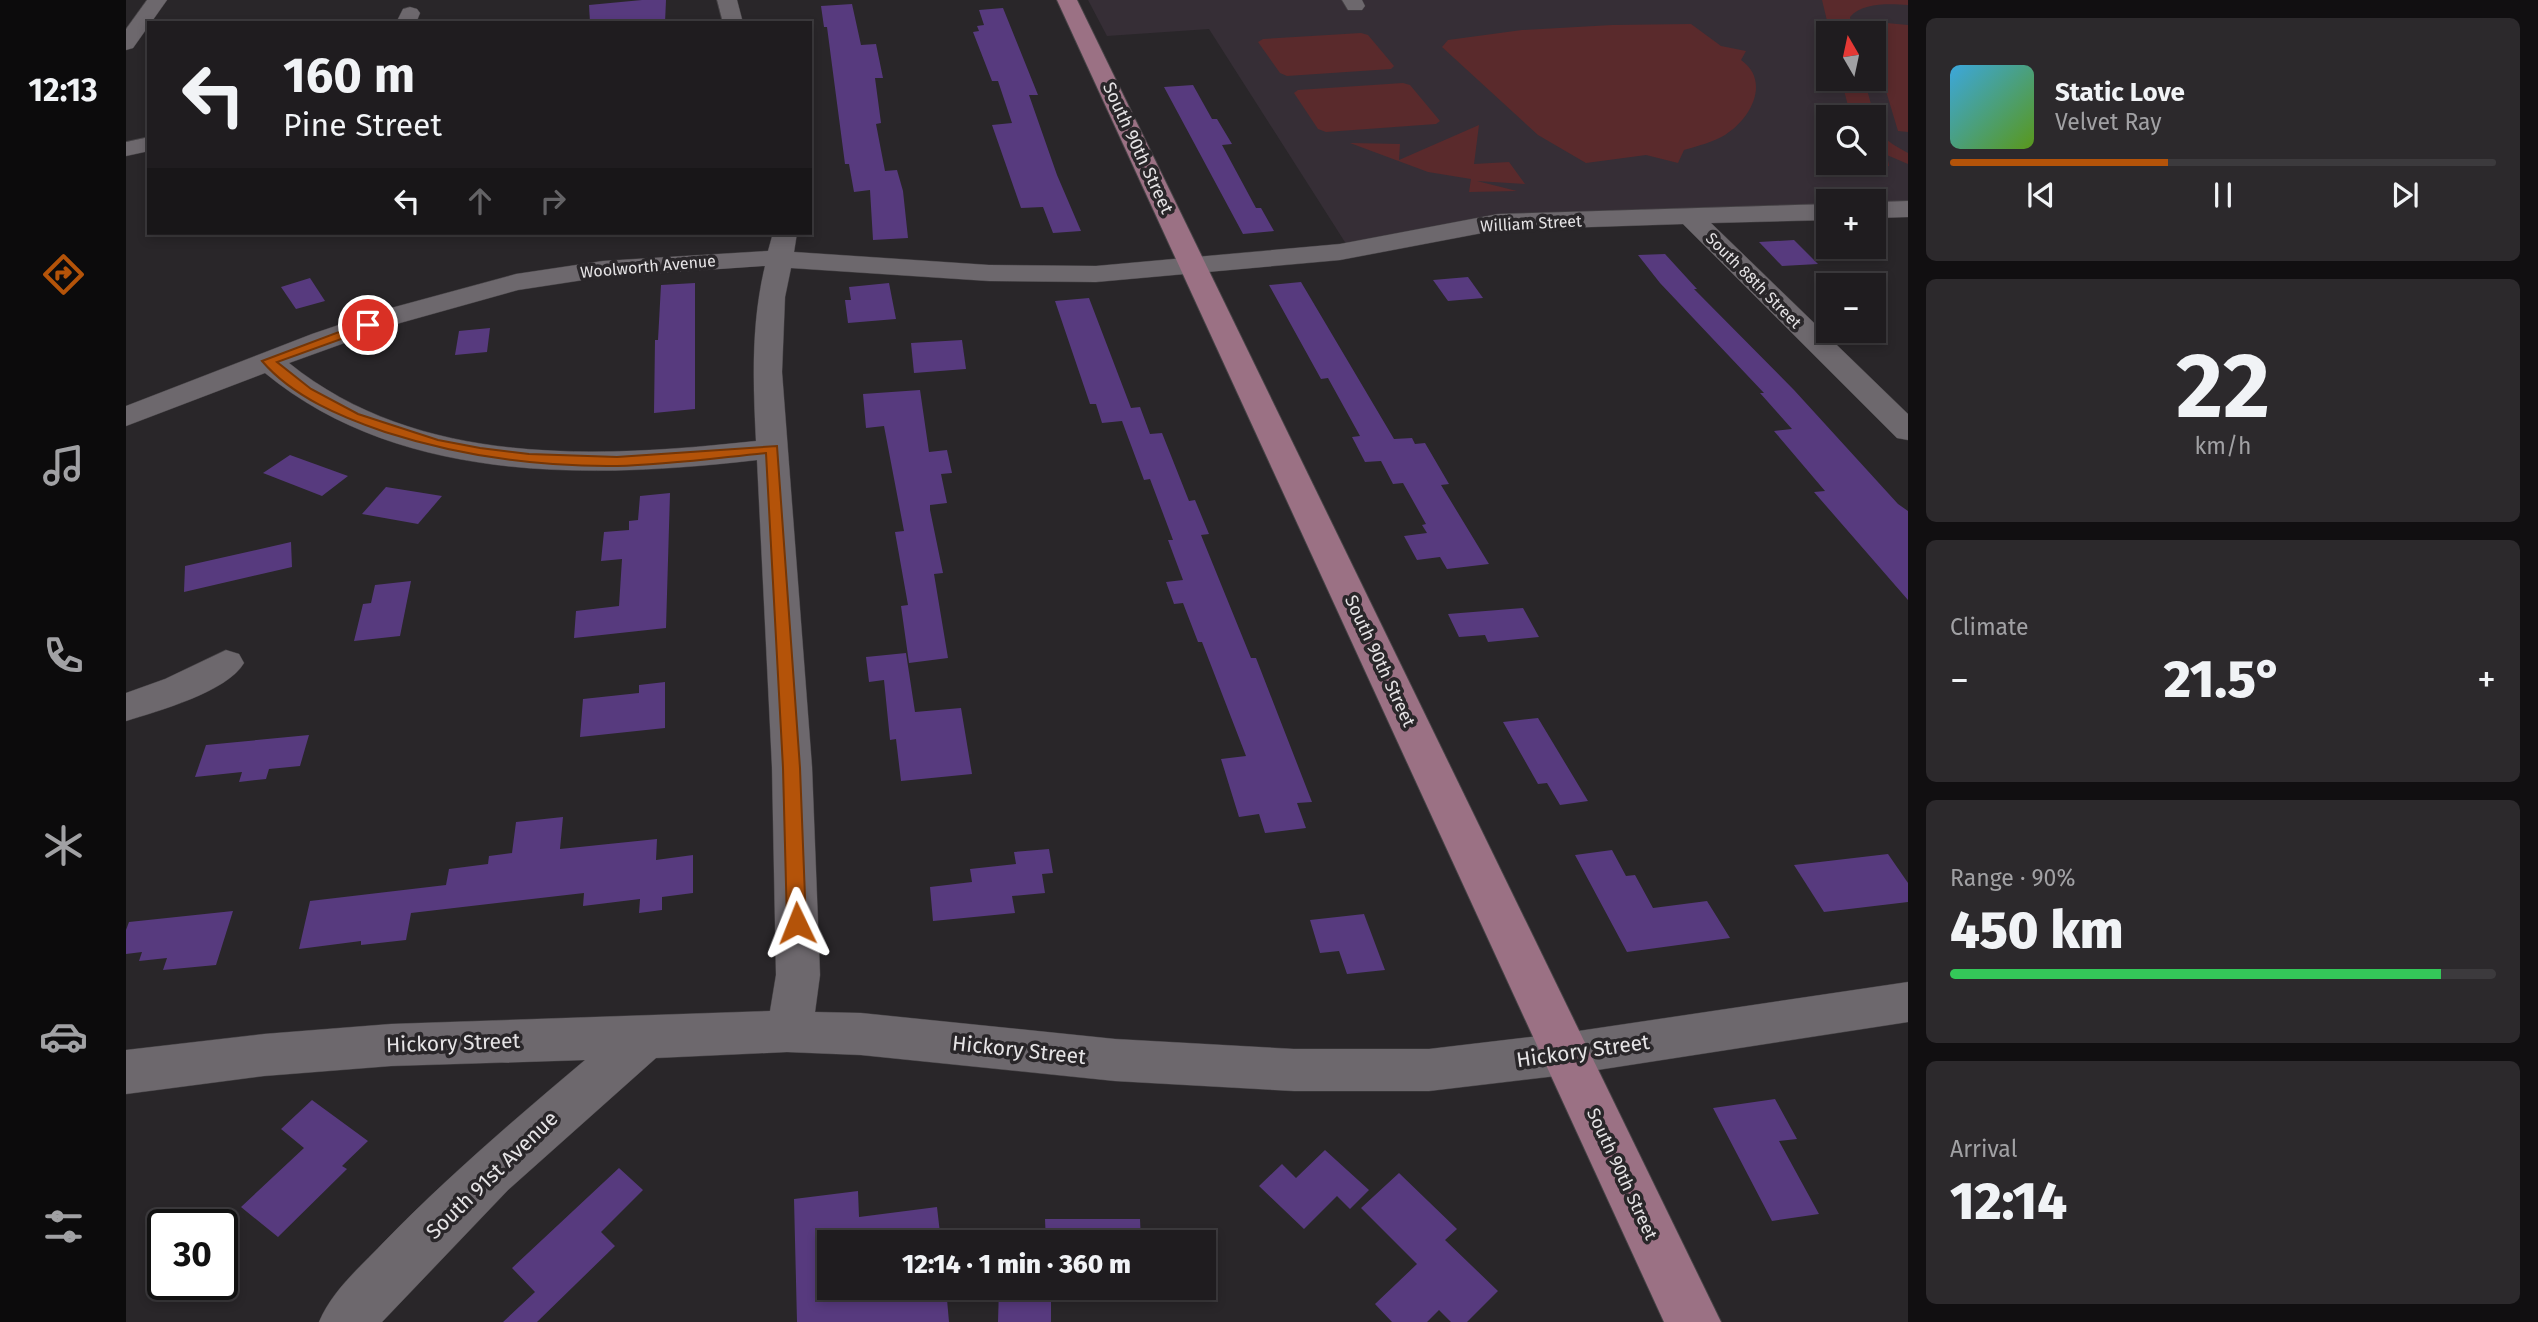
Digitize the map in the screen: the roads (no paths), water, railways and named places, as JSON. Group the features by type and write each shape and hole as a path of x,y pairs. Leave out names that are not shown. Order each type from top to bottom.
{"main road":[{"name":"South 90th Street","path":"1068,0 1693,1322"}],"street":[{"path":"126,44 157,0"},
{"path":"727,0 732,21"},
{"path":"126,149 147,144"},
{"path":"1886,210 1908,209"},
{"name":"William Street","path":"1194,266 1340,252 1498,222 1816,212"},
{"name":"South 88th Street","path":"1690,216 1908,431"},
{"path":"782,245 768,325 767,372 792,768 798,961 795,1002 788,1031"},
{"name":"Woolworth Avenue","path":"126,417 390,317 516,282 782,245 1030,275 1096,274 1194,266"},
{"path":"268,361 307,392 353,417 402,434 480,452 529,458 617,461 772,449"},
{"path":"126,707 201,680 226,663"},
{"name":"Hickory Street","path":"126,1072 264,1055 391,1045 788,1031 861,1034 1115,1060 1294,1070 1429,1070 1565,1054 1908,1002"},
{"name":"South 91st Avenue","path":"346,1322 465,1198 562,1107 647,1037"}]}
